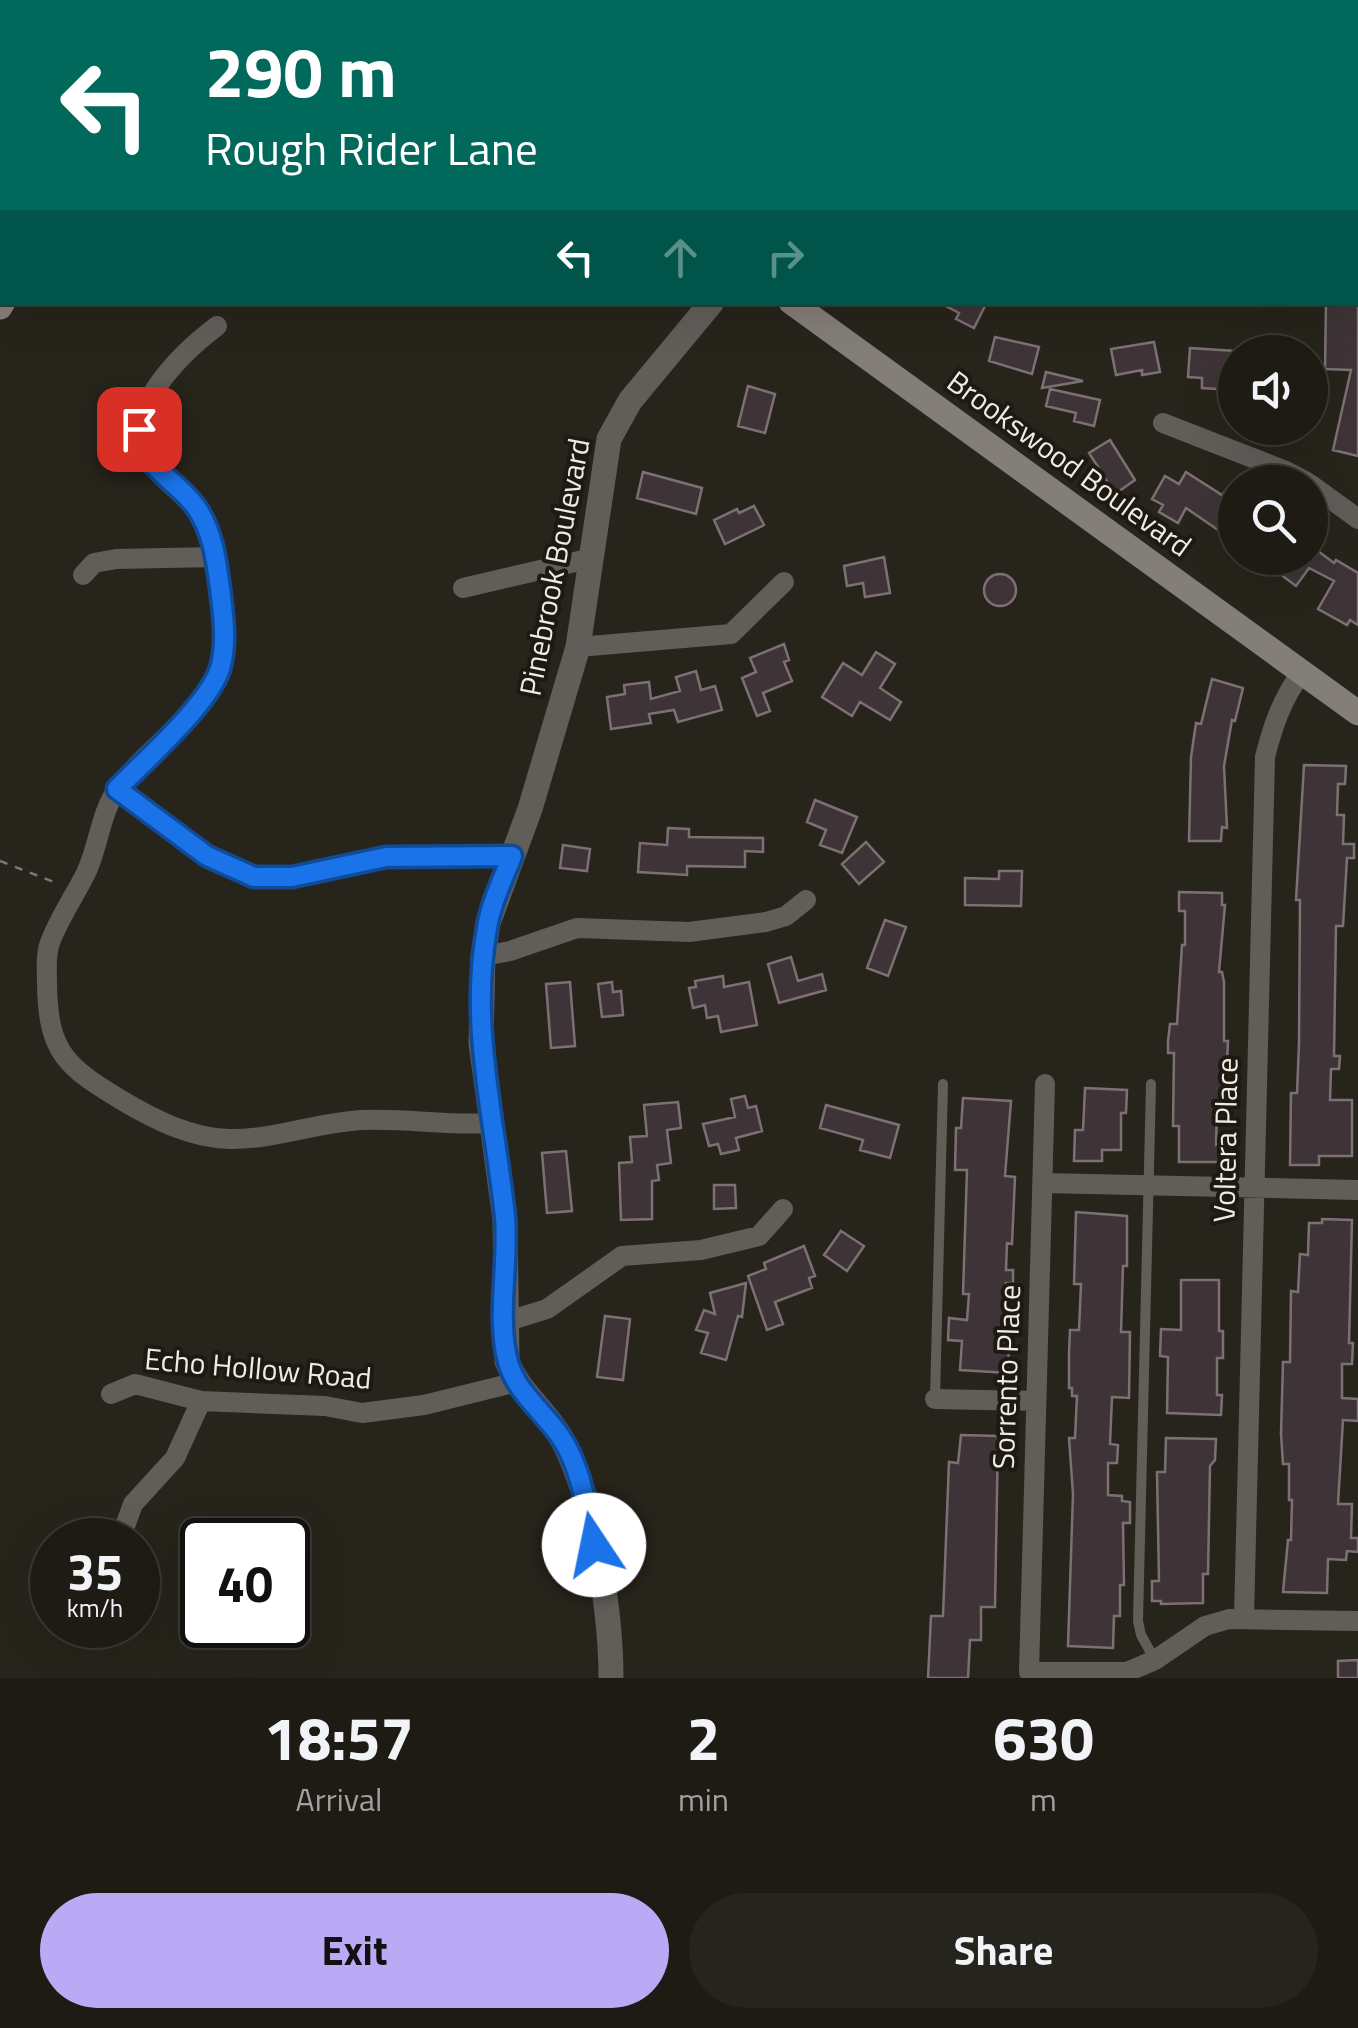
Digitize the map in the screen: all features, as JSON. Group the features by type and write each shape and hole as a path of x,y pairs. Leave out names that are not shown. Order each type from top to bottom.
{"main road":[{"name":"Brookswood Boulevard","path":"795,305 1358,712"}],"street":[{"name":"Pinebrook Boulevard","path":"611,1678 606,1601 579,1476 562,1438 516,1382 508,1361 505,1219 481,1043 482,956 488,924 548,756 578,648 604,459 617,422 709,305"},
{"path":"216,326 172,363 148,404 139,429 140,446 149,462 194,504 209,529 225,632 221,668 209,692 117,789 88,868 49,942 48,1019 59,1047 77,1073 146,1114 191,1134 230,1139 372,1119 454,1125 491,1123"},
{"path":"1162,423 1270,465"},
{"path":"1328,497 1358,518"},
{"path":"83,575 94,563 116,559 216,558"},
{"path":"463,588 592,558"},
{"path":"578,648 731,634 784,582"},
{"name":"Voltera Place","path":"1244,1618 1265,757 1281,704 1302,672"},
{"path":"117,789 207,856 254,877 292,877 386,857 512,856"},
{"path":"482,956 510,951 577,928 688,932 766,922 786,916 806,900"},
{"name":"Sorrento Place","path":"1045,1084 1030,1672 1120,1673 1155,1660"},
{"path":"1043,1183 1358,1190"},
{"path":"505,1322 532,1315 562,1300 622,1256 700,1250 759,1236 783,1210"},
{"name":"Echo Hollow Road","path":"111,1394 135,1384 200,1400 325,1406 362,1412 424,1405 516,1382"},
{"path":"935,1399 1036,1401"},
{"path":"128,1518 133,1504 174,1458 200,1400"},
{"path":"1155,1660 1205,1626 1244,1618 1358,1621"}],"lane":[{"path":"935,1399 942,1084"},
{"path":"1151,1084 1138,1621 1141,1636 1155,1660"}],"path":[{"path":"0,861 76,892"}],"building":[{"path":"944,305 986,305 974,328 956,319 959,313"},
{"path":"1326,305 1358,305 1358,456 1333,450 1351,370 1328,369"},
{"path":"995,337 1039,347 1032,374 989,361"},
{"path":"1154,342 1160,372 1142,375 1142,370 1116,375 1111,349"},
{"path":"1190,348 1218,350 1218,389 1202,388 1202,378 1188,377"},
{"path":"1046,372 1083,381 1042,388"},
{"path":"748,386 775,394 765,433 738,426"},
{"path":"1050,389 1100,400 1094,426 1074,421 1076,413 1046,406"},
{"path":"1110,440 1135,480 1115,494 1089,453"},
{"path":"643,472 702,488 696,514 637,498"},
{"path":"1186,472 1218,492 1218,530 1186,508 1178,523 1159,512 1163,505 1152,499 1165,476 1179,484"},
{"path":"754,506 764,525 725,544 714,520"},
{"path":"884,557 890,593 865,597 863,583 847,586 844,566"},
{"path":"1328,558 1358,573 1358,625 1350,620 1347,625 1318,609 1334,581 1322,575 1328,575"},
{"path":"1000,574 1011,579 1016,590 1011,601 1000,606 989,601 984,590 989,579"},
{"path":"1281,575 1304,575 1296,586"},
{"path":"784,644 789,660 784,662 792,681 763,693 770,711 757,716 742,678 756,672 750,658"},
{"path":"876,652 895,664 880,688 901,702 890,720 860,702 852,716 822,697 843,663 862,675"},
{"path":"696,671 701,690 715,686 722,710 678,722 674,710 649,714 651,723 611,729 607,697 625,694 624,685 649,682 651,699 680,691 676,677"},
{"path":"1212,679 1243,688 1235,721 1232,720 1224,766 1227,828 1222,827 1221,841 1189,841 1191,757 1196,723 1201,724"},
{"path":"1304,765 1346,766 1345,784 1338,784 1337,815 1344,815 1343,844 1354,844 1354,858 1347,858 1343,926 1336,926 1334,1056 1340,1056 1339,1069 1331,1069 1330,1100 1352,1100 1352,1156 1319,1156 1319,1165 1290,1165 1291,1093 1297,1093 1299,1043 1300,900 1296,900"},
{"path":"815,800 857,817 842,853 820,845 826,830 807,822"},
{"path":"668,828 689,829 689,837 763,838 763,852 745,851 745,867 687,866 687,875 638,872 640,843 667,845"},
{"path":"866,842 884,862 859,884 842,864"},
{"path":"563,845 590,849 587,871 560,868"},
{"path":"999,871 1022,871 1021,906 965,905 965,878 999,879"},
{"path":"1179,892 1222,893 1225,905 1219,972 1224,982 1224,1041 1228,1041 1227,1062 1222,1062 1222,1112 1217,1112 1216,1145 1221,1145 1221,1162 1179,1162 1179,1126 1173,1126 1174,1053 1168,1053 1168,1041 1170,1024 1177,1024 1185,945 1185,911 1179,911"},
{"path":"885,920 906,927 888,976 867,968"},
{"path":"791,957 798,981 822,974 826,990 779,1003 768,964"},
{"path":"723,976 724,987 749,982 757,1025 721,1032 718,1016 707,1018 705,1005 693,1008 689,988 696,987 695,981"},
{"path":"570,982 575,1046 551,1048 546,984"},
{"path":"612,982 613,992 621,991 623,1015 602,1017 598,984"},
{"path":"1085,1088 1127,1090 1126,1113 1121,1113 1121,1150 1102,1150 1102,1161 1074,1161 1075,1130 1083,1130"},
{"path":"745,1096 748,1108 756,1106 762,1131 736,1138 739,1150 721,1154 718,1144 709,1146 703,1124 735,1117 731,1099"},
{"path":"963,1098 1011,1101 1005,1176 1015,1177 1012,1244 1007,1243 1006,1270 1013,1270 1013,1283 1006,1283 1006,1312 1010,1312 1008,1373 960,1370 962,1341 948,1340 949,1318 967,1320 969,1294 963,1294 967,1170 955,1170 956,1128 961,1128"},
{"path":"678,1102 681,1128 667,1130 671,1163 657,1165 659,1180 652,1181 652,1219 621,1220 619,1163 632,1162 630,1137 647,1136 644,1105"},
{"path":"826,1105 899,1125 890,1158 860,1150 863,1140 820,1128"},
{"path":"566,1151 572,1211 547,1213 542,1153"},
{"path":"714,1185 735,1185 736,1208 714,1209"},
{"path":"1076,1212 1127,1216 1121,1332 1130,1332 1129,1398 1112,1397 1110,1444 1118,1445 1117,1463 1108,1463 1108,1495 1122,1496 1122,1501 1130,1502 1130,1523 1123,1523 1124,1585 1120,1585 1120,1616 1114,1616 1113,1648 1068,1646 1073,1494 1069,1438 1075,1438 1077,1396 1072,1396 1069,1388 1069,1353 1070,1330 1079,1330 1081,1284 1074,1284"},
{"path":"1322,1219 1352,1220 1352,1364 1342,1364 1342,1398 1358,1399 1358,1421 1343,1420 1338,1504 1352,1504 1351,1538 1358,1538 1358,1552 1347,1551 1346,1560 1328,1559 1327,1593 1283,1592 1292,1500 1281,1434 1283,1362 1290,1362 1291,1291 1298,1292 1300,1254 1308,1255 1309,1223 1322,1223"},
{"path":"841,1231 864,1246 847,1271 824,1255"},
{"path":"804,1246 815,1276 809,1278 812,1288 775,1302 783,1324 767,1330 748,1276 766,1269 764,1263"},
{"path":"1181,1280 1219,1280 1223,1358 1217,1358 1217,1395 1222,1395 1221,1415 1167,1413 1168,1357 1160,1356 1161,1329 1181,1330"},
{"path":"746,1283 742,1317 738,1316 726,1360 701,1353 708,1333 696,1330 704,1310 715,1314 710,1293"},
{"path":"605,1316 630,1319 623,1380 597,1377"},
{"path":"961,1435 998,1436 995,1607 981,1607 981,1640 970,1640 968,1678 928,1678 931,1616 943,1616 949,1462 958,1463"},
{"path":"1166,1438 1216,1439 1215,1460 1210,1466 1208,1574 1203,1574 1203,1603 1152,1601 1152,1581 1159,1581 1157,1472 1165,1472"},
{"path":"1358,1660 1358,1678 1338,1678 1338,1661"}],"route":[{"path":"139,429 140,446 149,462 194,504 209,529 225,632 221,668 209,692 117,789 182,840 233,870 254,877 292,877 386,857 512,856 488,924 481,997 485,1083 505,1219 506,1350 516,1382 562,1438 571,1456 594,1545"}]}
